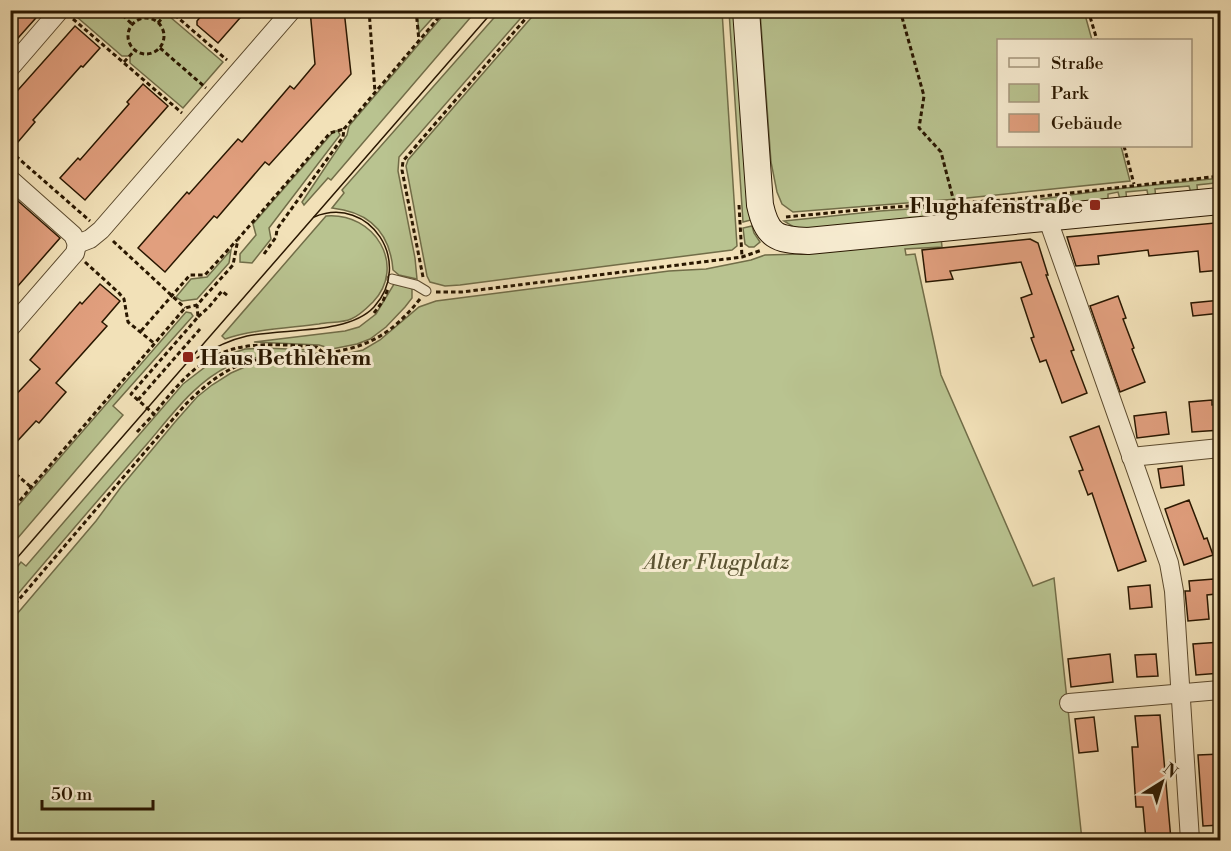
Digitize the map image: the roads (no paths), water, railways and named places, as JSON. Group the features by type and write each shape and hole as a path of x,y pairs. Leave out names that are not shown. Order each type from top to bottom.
{"main road":[{"path":"746,10 760,205 770,228 790,240 808,241 1221,201"}],"street":[{"path":"10,328 76,248 101,230 292,10"},
{"path":"10,68 66,14"},
{"path":"10,179 73,235 76,248"},
{"path":"1047,217 1169,563 1174,591 1190,840"},
{"path":"1131,457 1221,447"},
{"path":"1068,703 1221,690"}],"lane":[{"path":"392,279 416,285 426,291"}],"tram line":[{"path":"10,566 494,10"},
{"path":"197,358 221,345 247,336 332,326 363,316 374,307 385,290 389,271 387,253 380,237 368,224 353,215 334,212 314,217"}],"place":[{"name":"Flughafenstraße","path":"1095,205"},
{"name":"Haus Bethlehem","path":"188,357"}],"park label":[{"name":"Alter Flugplatz","path":"717,561"}]}
